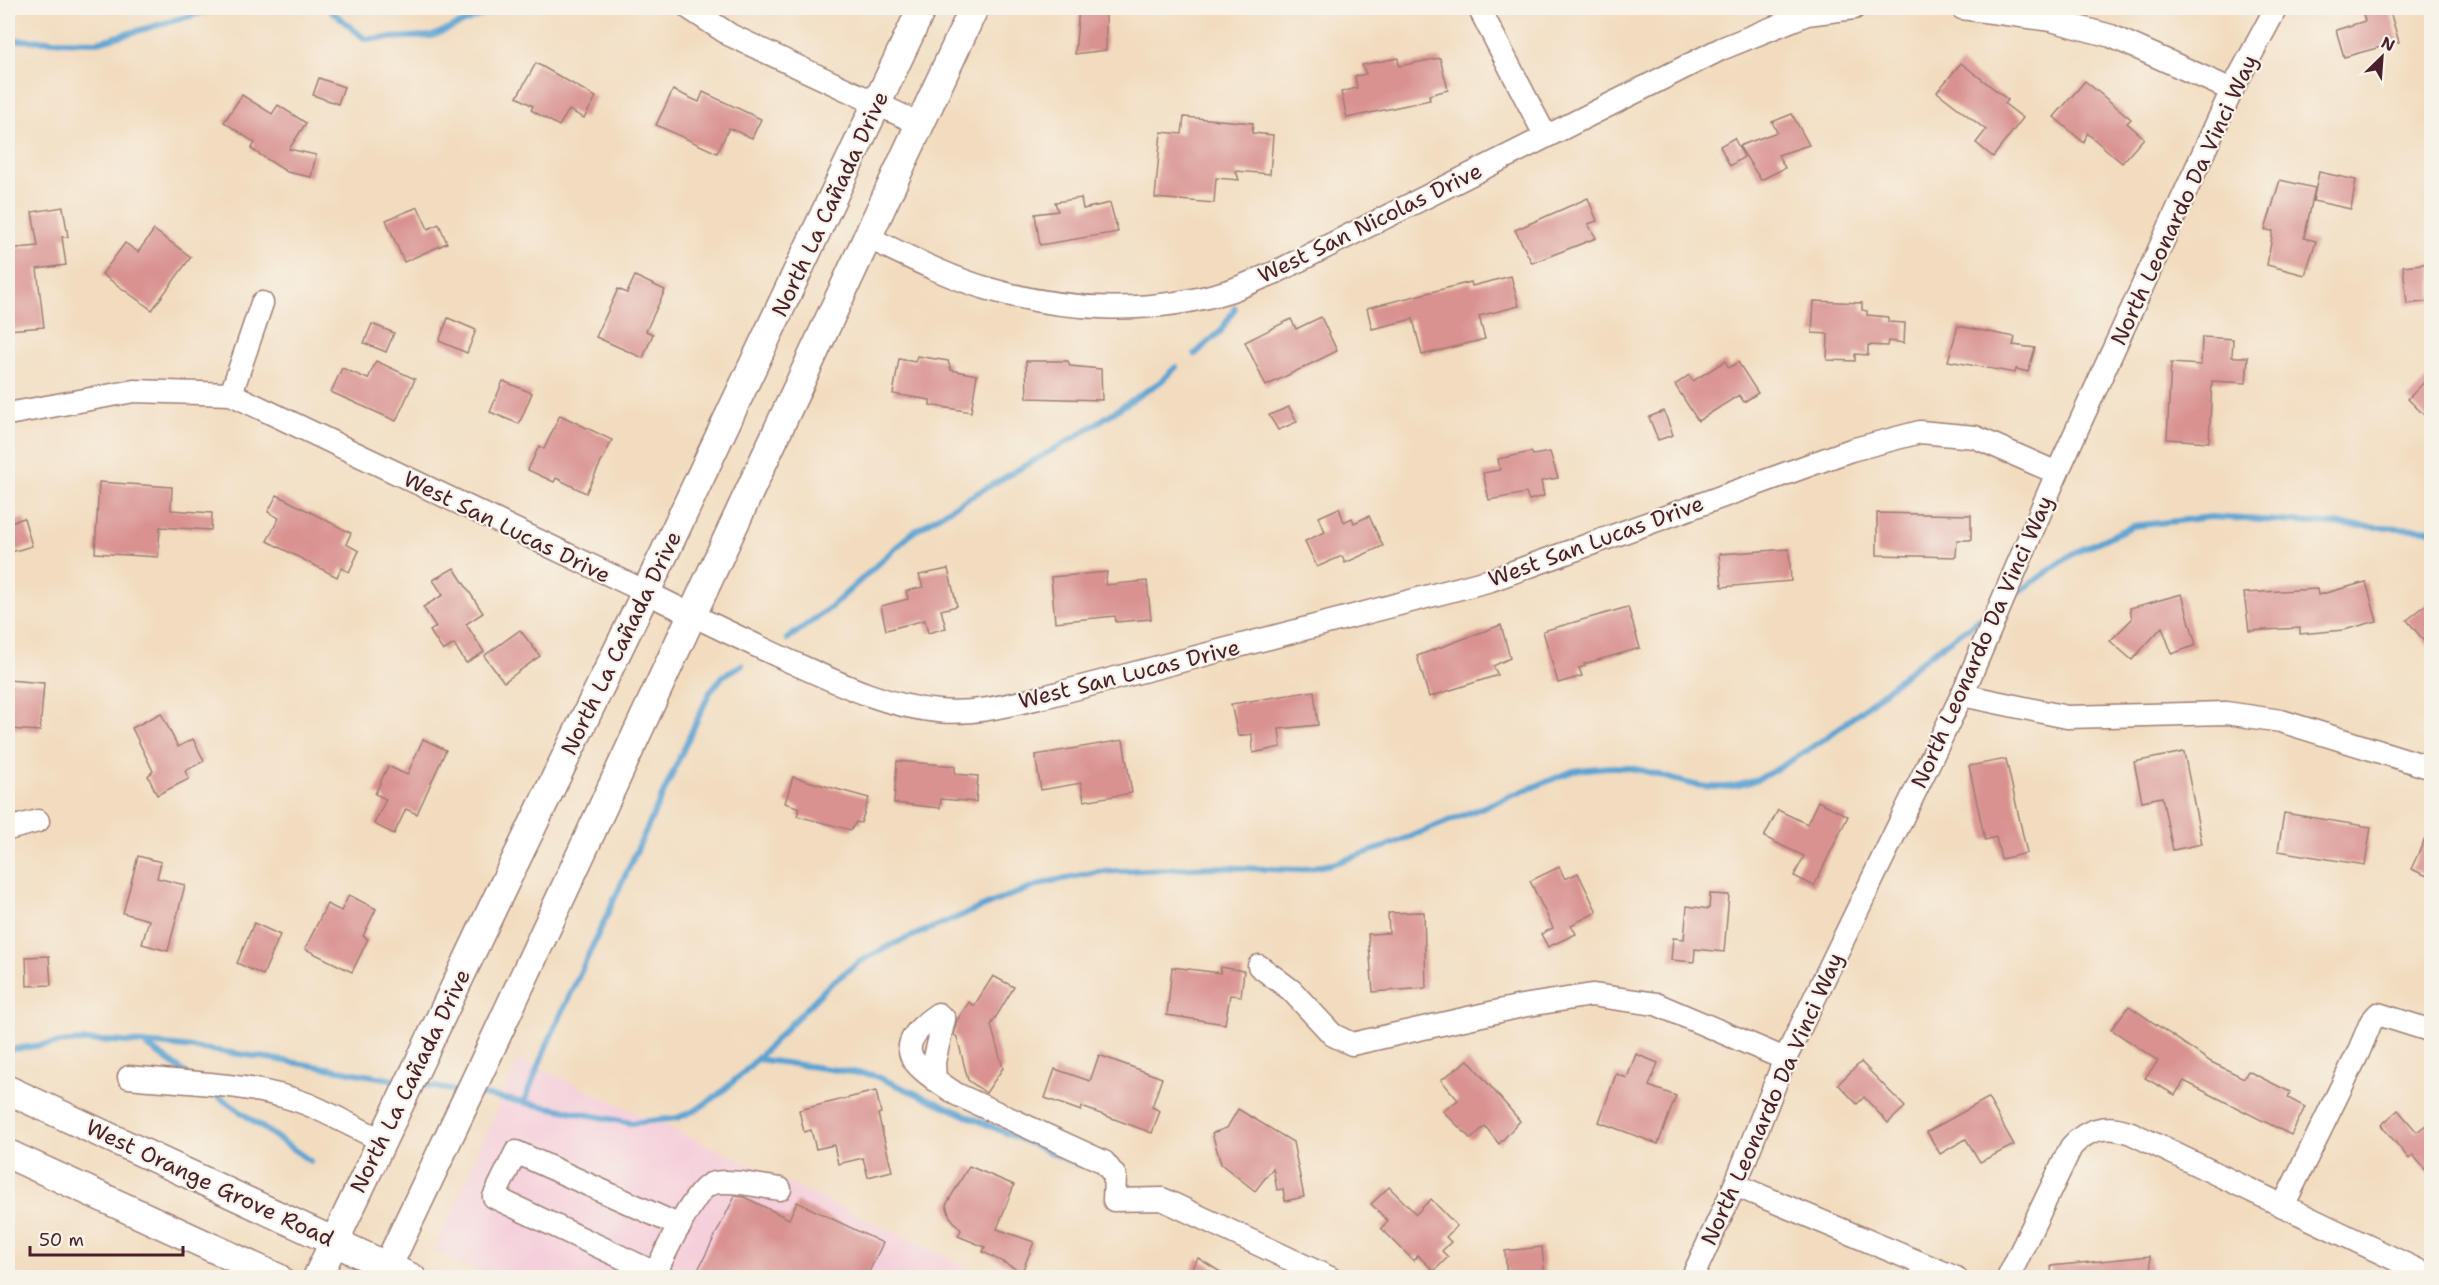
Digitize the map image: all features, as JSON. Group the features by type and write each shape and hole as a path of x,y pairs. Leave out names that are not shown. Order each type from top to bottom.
{"main road":[{"name":"North La Cañada Drive","path":"317,1278 646,592 922,8"},
{"path":"393,1274 457,1117 974,8"},
{"name":"West Orange Grove Road","path":"8,1090 334,1241 393,1274"},
{"path":"8,1154 278,1278"}],"street":[{"path":"689,8 730,35 920,124"},
{"path":"1479,8 1545,135"},
{"name":"West San Nicolas Drive","path":"867,237 946,274 988,289 1041,303 1141,307 1186,301 1232,290 1274,273 1545,135 1721,49 1807,14 1854,8"},
{"path":"1962,8 2051,20 2111,36 2232,90"},
{"name":"North Leonardo Da Vinci Way","path":"1692,1278 1734,1185 1785,1059 1962,695 2057,473 2232,90 2276,8"},
{"path":"231,394 262,303"},
{"name":"West San Lucas Drive","path":"8,414 134,391 231,394 690,615 854,690 900,705 940,712 987,710 1047,696 1491,580 1851,450 1920,432 1975,437 2057,473"},
{"path":"1962,695 2067,717 2226,713 2281,721 2432,768"},
{"path":"8,829 38,821"},
{"path":"1259,966 1290,990 1333,1035 1352,1044 1522,1006 1592,995 1656,1004 1785,1059"},
{"path":"2283,1206 2371,1022 2378,1014 2432,1031"},
{"path":"129,1077 238,1088 285,1097 307,1104 382,1141"},
{"path":"935,1080 956,1094 1104,1162 1115,1176 1114,1200 1162,1199 1330,1278"},
{"path":"2008,1278 2071,1147 2098,1119 2432,1276"},
{"path":"680,1226 516,1152 494,1197 657,1276 696,1196 711,1184 725,1183 780,1189"},
{"path":"1734,1185 1956,1278"}],"shaded area":[{"path":"519,1059 989,1277 489,1277 434,1251"}],"building":[{"path":"1079,8 1106,8 1106,50 1075,54"},
{"path":"2361,8 2389,8 2399,42 2344,57 2336,30 2365,21"},
{"path":"1398,58 1399,66 1440,58 1448,90 1429,95 1430,100 1347,118 1341,92 1357,88 1355,76 1366,74 1362,65"},
{"path":"536,63 596,97 584,118 569,110 559,126 531,110 533,106 517,97"},
{"path":"1961,63 2008,100 2005,104 2023,118 1993,157 1976,143 1986,130 1937,92"},
{"path":"319,78 344,87 338,104 313,95"},
{"path":"2085,81 2131,119 2127,123 2144,138 2122,163 2087,133 2084,143 2054,117"},
{"path":"673,90 699,102 703,92 761,119 752,138 729,128 717,153 656,125"},
{"path":"242,95 272,114 278,105 306,123 289,149 316,155 311,177 287,172 251,149 255,143 224,122"},
{"path":"1792,114 1809,145 1778,155 1785,168 1761,180 1739,146 1777,132 1772,122"},
{"path":"1184,117 1253,123 1252,133 1273,135 1270,174 1236,171 1239,180 1216,178 1214,203 1155,198 1161,132 1182,134"},
{"path":"1734,138 1744,157 1730,166 1720,146"},
{"path":"2319,172 2356,180 2351,209 2313,201"},
{"path":"2280,180 2315,188 2304,238 2316,241 2305,275 2267,265 2273,231 2265,230"},
{"path":"1081,198 1083,209 1110,203 1118,232 1040,245 1035,214 1058,211 1055,202"},
{"path":"1588,198 1597,221 1588,224 1596,238 1532,263 1515,230"},
{"path":"63,207 68,237 62,237 66,265 37,269 44,327 8,330 8,249 38,246 32,212"},
{"path":"418,207 428,229 439,224 447,243 404,262 386,220"},
{"path":"154,230 191,257 152,310 102,274 125,243 138,252"},
{"path":"2432,263 2432,301 2407,304 2403,266"},
{"path":"635,276 665,290 646,331 653,334 643,358 596,337 618,289 627,293"},
{"path":"1511,276 1519,306 1479,316 1485,339 1422,355 1413,319 1372,329 1367,308 1471,282 1472,286"},
{"path":"1814,301 1862,303 1862,310 1867,311 1867,315 1888,317 1888,322 1905,323 1904,343 1888,341 1887,346 1868,345 1868,355 1855,354 1855,361 1827,360 1828,334 1812,333"},
{"path":"1321,317 1337,351 1266,386 1245,342 1291,319 1296,329"},
{"path":"448,318 476,330 467,353 439,341"},
{"path":"372,324 394,333 386,352 364,343"},
{"path":"1958,326 2015,337 2013,345 2035,348 2028,372 2016,369 2015,373 1948,361"},
{"path":"2202,337 2233,339 2232,357 2248,357 2246,383 2212,381 2209,442 2167,439 2171,363 2201,365"},
{"path":"917,356 948,361 951,370 977,375 971,412 930,405 930,400 893,394 899,359 915,362"},
{"path":"376,361 415,379 396,421 331,392 342,368 368,379"},
{"path":"1026,361 1068,361 1070,366 1101,369 1102,400 1027,398"},
{"path":"1725,361 1729,368 1738,362 1758,393 1744,402 1739,395 1698,421 1675,385 1689,375 1693,381"},
{"path":"2432,374 2432,423 2408,399"},
{"path":"503,381 532,393 519,424 490,412"},
{"path":"1289,407 1297,422 1278,430 1269,415"},
{"path":"1664,411 1673,435 1658,440 1649,417"},
{"path":"560,415 612,440 586,493 556,478 554,482 528,470 539,446 544,449"},
{"path":"1531,452 1533,455 1550,452 1558,478 1541,481 1544,496 1529,500 1526,493 1489,500 1483,473 1500,470 1498,459"},
{"path":"99,482 172,487 171,510 212,513 211,530 160,527 158,557 95,553"},
{"path":"277,495 351,533 346,544 359,551 349,572 341,568 337,577 267,541 279,518 268,512"},
{"path":"1339,508 1344,522 1352,518 1354,523 1369,516 1383,546 1345,563 1342,556 1317,567 1305,541 1325,532 1319,517"},
{"path":"1877,513 1971,515 1971,540 1957,540 1956,557 1877,555"},
{"path":"24,518 32,546 8,553 8,523"},
{"path":"1789,549 1791,581 1722,587 1719,554"},
{"path":"454,568 483,613 466,624 484,652 466,663 454,644 443,651 430,631 436,627 423,607 443,595 433,580"},
{"path":"948,569 957,606 941,610 946,628 928,633 925,620 886,630 881,606 908,599 906,591 923,587 919,575"},
{"path":"1107,572 1105,585 1147,581 1151,619 1116,622 1115,616 1055,622 1051,577"},
{"path":"2366,582 2377,621 2344,630 2300,634 2300,628 2249,631 2244,593 2317,589 2318,595"},
{"path":"2182,594 2196,645 2172,654 2162,627 2132,660 2110,641 2132,619 2130,608"},
{"path":"2432,600 2432,651 2407,620"},
{"path":"1628,607 1640,648 1584,664 1585,666 1579,668 1582,676 1558,683 1543,631"},
{"path":"1501,625 1510,658 1493,666 1498,675 1429,697 1417,656"},
{"path":"520,630 540,656 504,682 484,656"},
{"path":"8,680 44,683 40,731 8,729"},
{"path":"1314,691 1318,725 1279,729 1281,747 1253,753 1252,734 1238,736 1231,704"},
{"path":"161,713 178,747 193,739 204,761 185,771 189,779 157,795 148,776 153,771 132,728"},
{"path":"423,739 446,750 417,814 406,809 394,834 374,824 386,799 375,794 388,766 407,775"},
{"path":"1123,740 1132,793 1084,801 1081,783 1041,790 1035,755"},
{"path":"2184,752 2202,844 2173,850 2162,797 2142,801 2134,762"},
{"path":"2006,759 2027,853 2001,859 1996,837 1985,840 1969,766"},
{"path":"897,761 955,766 955,774 978,776 976,802 941,799 940,808 894,803"},
{"path":"793,777 869,798 861,823 856,822 851,830 797,816 800,808 785,803"},
{"path":"1818,801 1848,816 1814,886 1794,876 1804,856 1764,837 1778,810 1807,824"},
{"path":"2284,813 2371,827 2365,865 2278,851"},
{"path":"2432,824 2432,878 2411,869"},
{"path":"138,856 161,862 157,878 185,885 168,951 142,944 149,920 123,913"},
{"path":"1559,867 1565,879 1578,873 1597,912 1571,925 1576,934 1548,947 1541,934 1553,928 1530,881"},
{"path":"1710,894 1729,895 1724,952 1695,949 1694,962 1671,960 1673,938 1684,939 1687,906 1709,909"},
{"path":"349,895 376,909 363,936 368,939 352,972 305,949 327,904 341,911"},
{"path":"1424,912 1426,988 1373,992 1368,934 1389,933 1388,913"},
{"path":"254,923 280,935 263,975 237,963"},
{"path":"49,956 51,985 27,986 26,957"},
{"path":"1172,967 1220,973 1221,967 1244,971 1241,996 1230,995 1225,1024 1167,1015"},
{"path":"993,976 1014,987 991,1025 1003,1068 986,1093 968,1080 957,1037 954,1035 957,1020 969,1002 974,1006"},
{"path":"2129,1006 2211,1062 2244,1078 2248,1071 2290,1092 2288,1098 2305,1107 2291,1135 2184,1081 2175,1095 2145,1078 2158,1061 2111,1029"},
{"path":"1636,1054 1658,1063 1649,1086 1676,1096 1658,1144 1599,1122 1616,1074 1627,1078"},
{"path":"1099,1055 1162,1078 1152,1107 1160,1111 1152,1133 1082,1107 1081,1111 1045,1098 1055,1069 1090,1081"},
{"path":"1468,1060 1520,1121 1499,1144 1485,1126 1471,1139 1443,1111 1458,1100 1441,1080"},
{"path":"1861,1062 1905,1107 1888,1123 1864,1097 1857,1104 1838,1084"},
{"path":"876,1091 881,1113 878,1114 892,1171 868,1177 863,1158 838,1164 834,1145 816,1149 811,1130 804,1132 799,1110"},
{"path":"1988,1098 2014,1145 1980,1162 1966,1139 1940,1154 1927,1132"},
{"path":"1238,1109 1293,1142 1304,1197 1285,1201 1283,1189 1277,1190 1273,1168 1255,1191 1221,1164 1212,1133 1227,1128"},
{"path":"2398,1110 2417,1132 2432,1120 2432,1178 2413,1155 2409,1159 2381,1125"},
{"path":"969,1166 1014,1185 997,1229 1034,1242 1022,1272 983,1252 985,1247 958,1236 961,1230 950,1217 946,1205"},
{"path":"1389,1187 1416,1214 1431,1199 1457,1226 1446,1237 1451,1242 1442,1251 1448,1257 1434,1271 1417,1255 1414,1261 1381,1228 1388,1221 1371,1204"},
{"path":"735,1196 744,1197 789,1219 797,1202 883,1243 866,1278 694,1278"},
{"path":"1542,1247 1545,1278 1507,1278 1505,1251"},
{"path":"2150,1256 2152,1278 2052,1278 2051,1266"},
{"path":"1198,1258 1230,1278 1186,1278"}],"waterway":[{"path":"8,40 98,42 218,8"},
{"path":"328,8 365,39 432,36 498,8"},
{"path":"1195,354 1221,331 1235,308"},
{"path":"787,639 831,607 912,533 1077,436 1160,382 1176,367"},
{"path":"2012,597 2074,553 2133,526 2211,517 2432,530"},
{"path":"479,1094 631,1123 677,1118 696,1110 718,1095 743,1073 829,985 859,962 891,945 1048,882 1096,872 1215,867 1298,870 1332,864 1387,846 1573,771 1620,767 1709,787 1734,786 1749,782 1764,776 1808,750 1925,658 1989,613"},
{"path":"524,1102 545,1049 710,692 723,676 742,665"},
{"path":"8,1050 82,1041 144,1043 254,1056 401,1081"},
{"path":"146,1045 187,1074"},
{"path":"757,1059 873,1075 1080,1165"},
{"path":"417,1084 463,1092"},
{"path":"212,1092 310,1161"}]}
